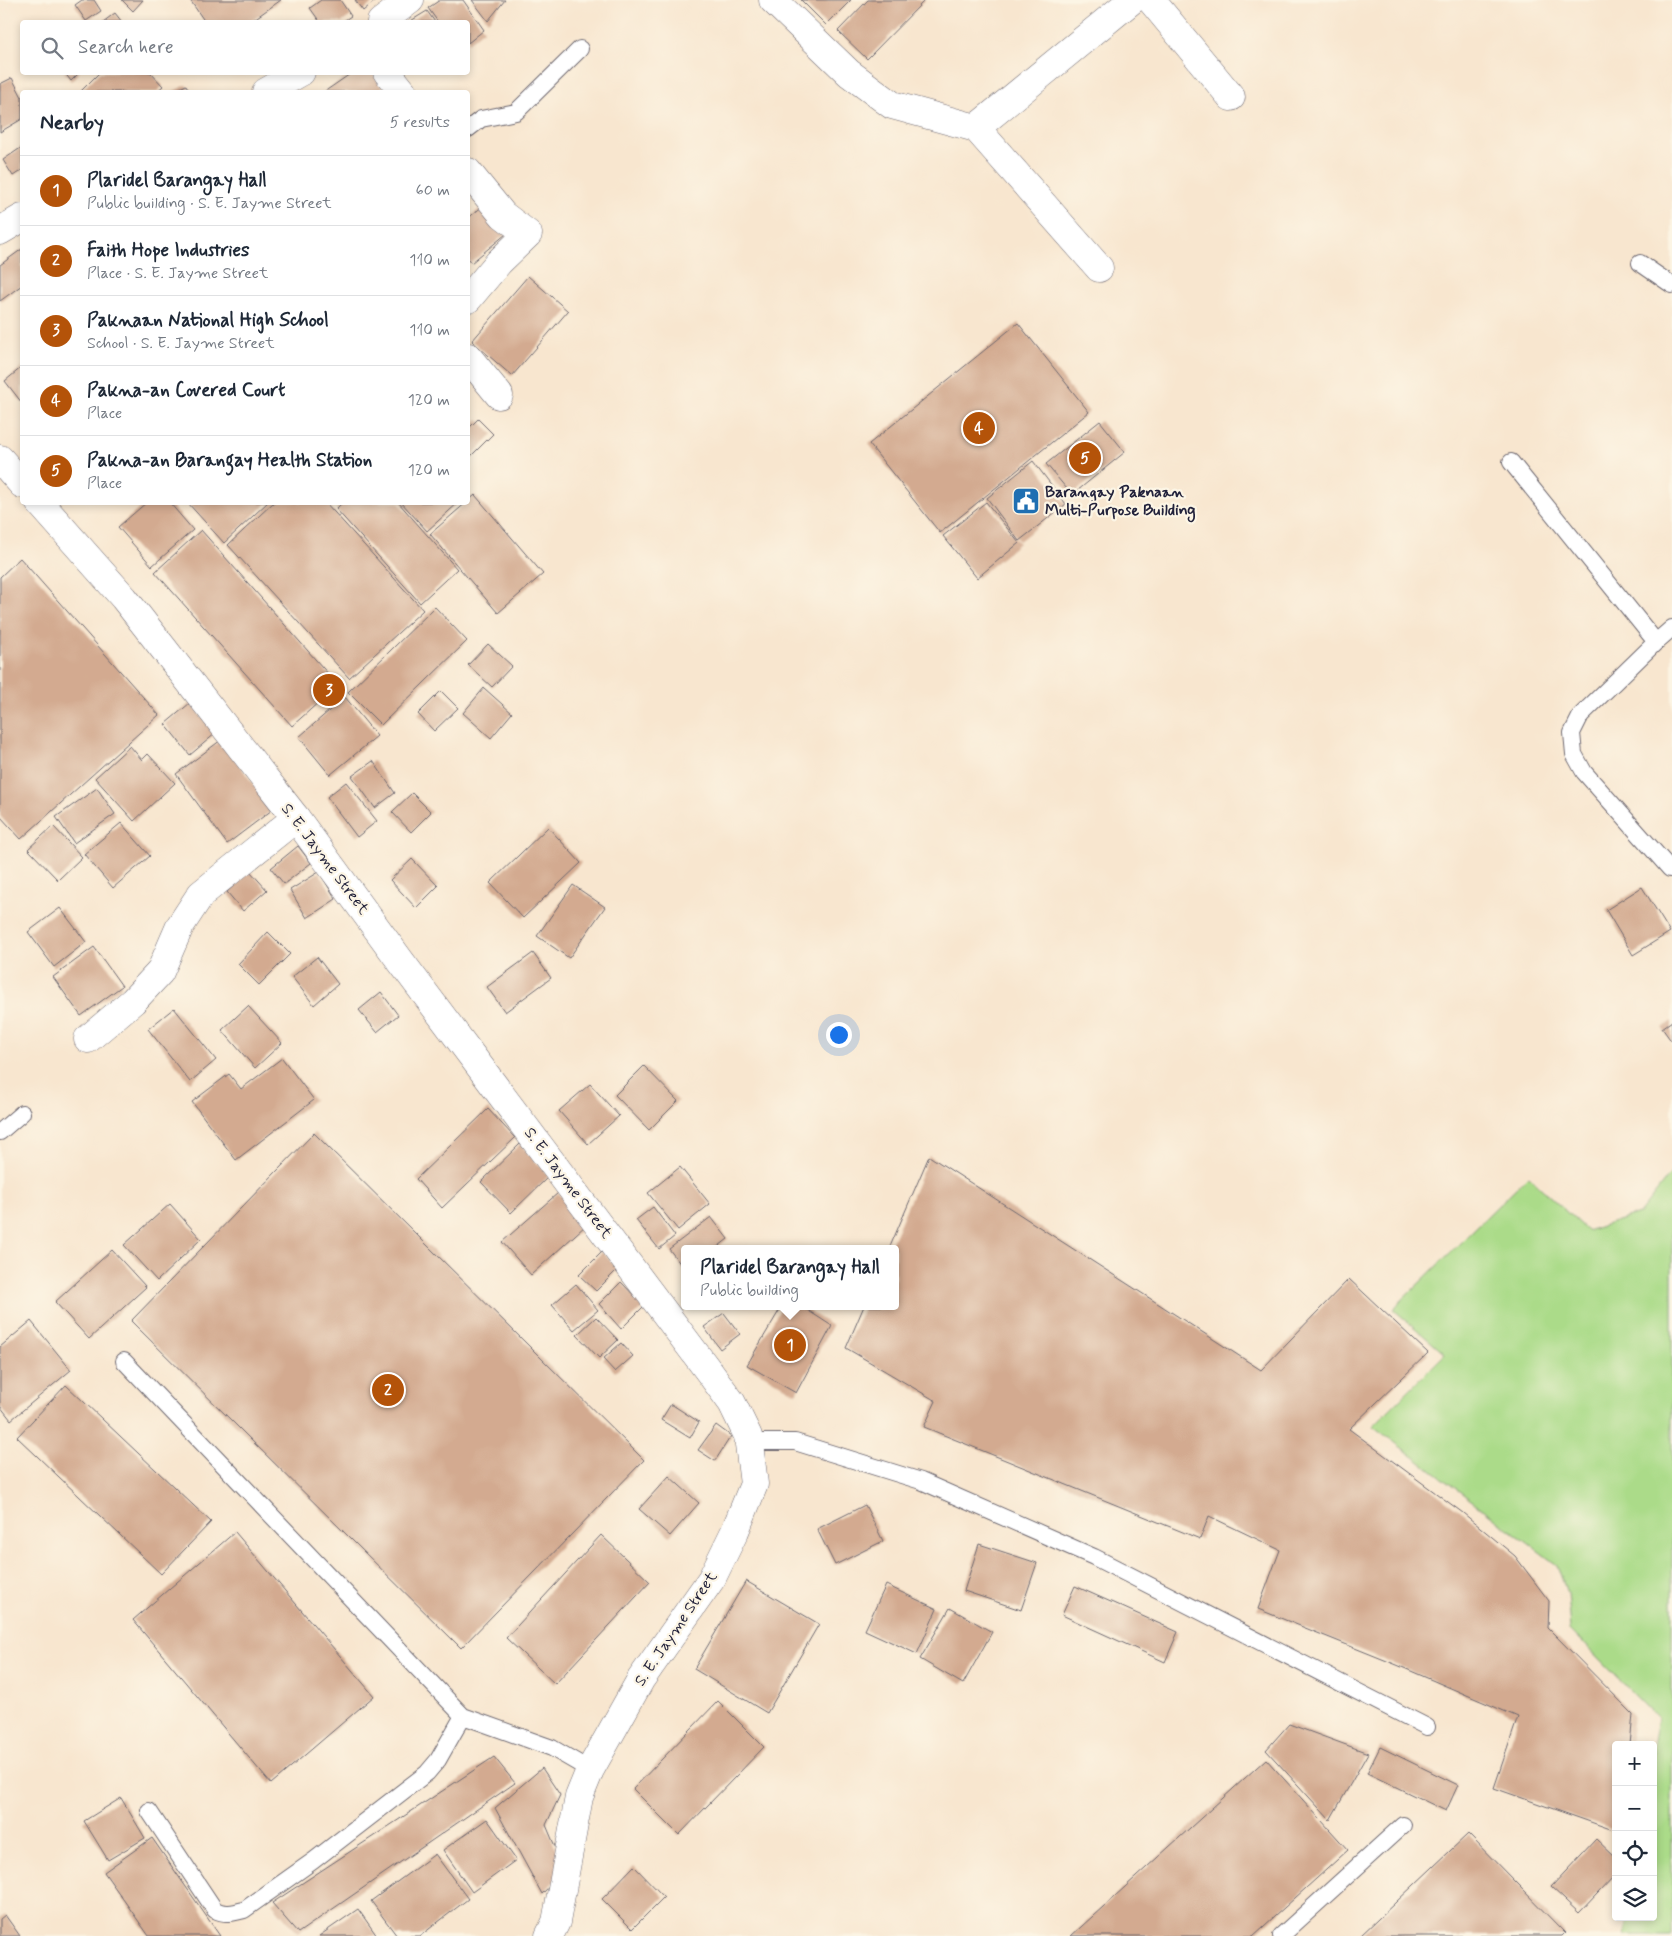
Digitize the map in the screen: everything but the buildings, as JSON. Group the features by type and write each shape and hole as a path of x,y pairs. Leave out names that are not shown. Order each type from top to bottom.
{"street":[{"path":"384,20 410,0"},
{"path":"773,0 849,73 892,105 976,128 1099,268"},
{"path":"976,128 1132,0"},
{"path":"1151,0 1231,97"},
{"path":"270,90 296,75"},
{"path":"389,75 401,90"},
{"path":"470,174 503,215 528,234 499,262 470,297"},
{"path":"0,231 20,219"},
{"path":"470,359 499,394"},
{"path":"0,459 20,482"},
{"name":"S. E. Jayme Street","path":"42,505 124,598 296,818 399,959 732,1403 749,1442 754,1484 735,1531 712,1578 641,1678 590,1770 579,1796 556,1931"},
{"path":"88,1039 133,1001 160,972 180,926 200,894 296,818"}],"lane":[{"path":"470,127 481,118 516,112 580,48"},
{"path":"1640,263 1672,285"},
{"path":"1511,462 1656,642"},
{"path":"1670,869 1584,772 1574,754 1572,733 1581,715 1672,628"},
{"path":"0,1132 22,1113"},
{"path":"124,1361 463,1716 552,1748 590,1770"},
{"path":"749,1442 795,1442 921,1481 1094,1557 1427,1727"},
{"path":"149,1811 214,1910 222,1913 233,1913 244,1910 313,1861 427,1773 438,1760 463,1716"},
{"path":"1281,1936 1403,1825"}],"green space":[{"path":"1672,1172 1672,1936 1624,1936 1628,1921 1657,1921 1657,1741 1654,1741 1658,1719 1570,1629 1567,1593 1557,1565 1373,1426 1445,1354 1393,1309 1528,1176 1587,1231 1639,1214"}],"place":[{"name":"Pakna-an Covered Court","path":"979,428"},
{"name":"Pakna-an Barangay Health Station","path":"1085,458"},
{"name":"Barangay Paknaan Multi-Purpose Building","path":"1026,501"},
{"name":"Paknaan National High School","path":"329,690"},
{"name":"Plaridel Barangay Hall","path":"790,1345"},
{"name":"Faith Hope Industries","path":"388,1390"}]}
